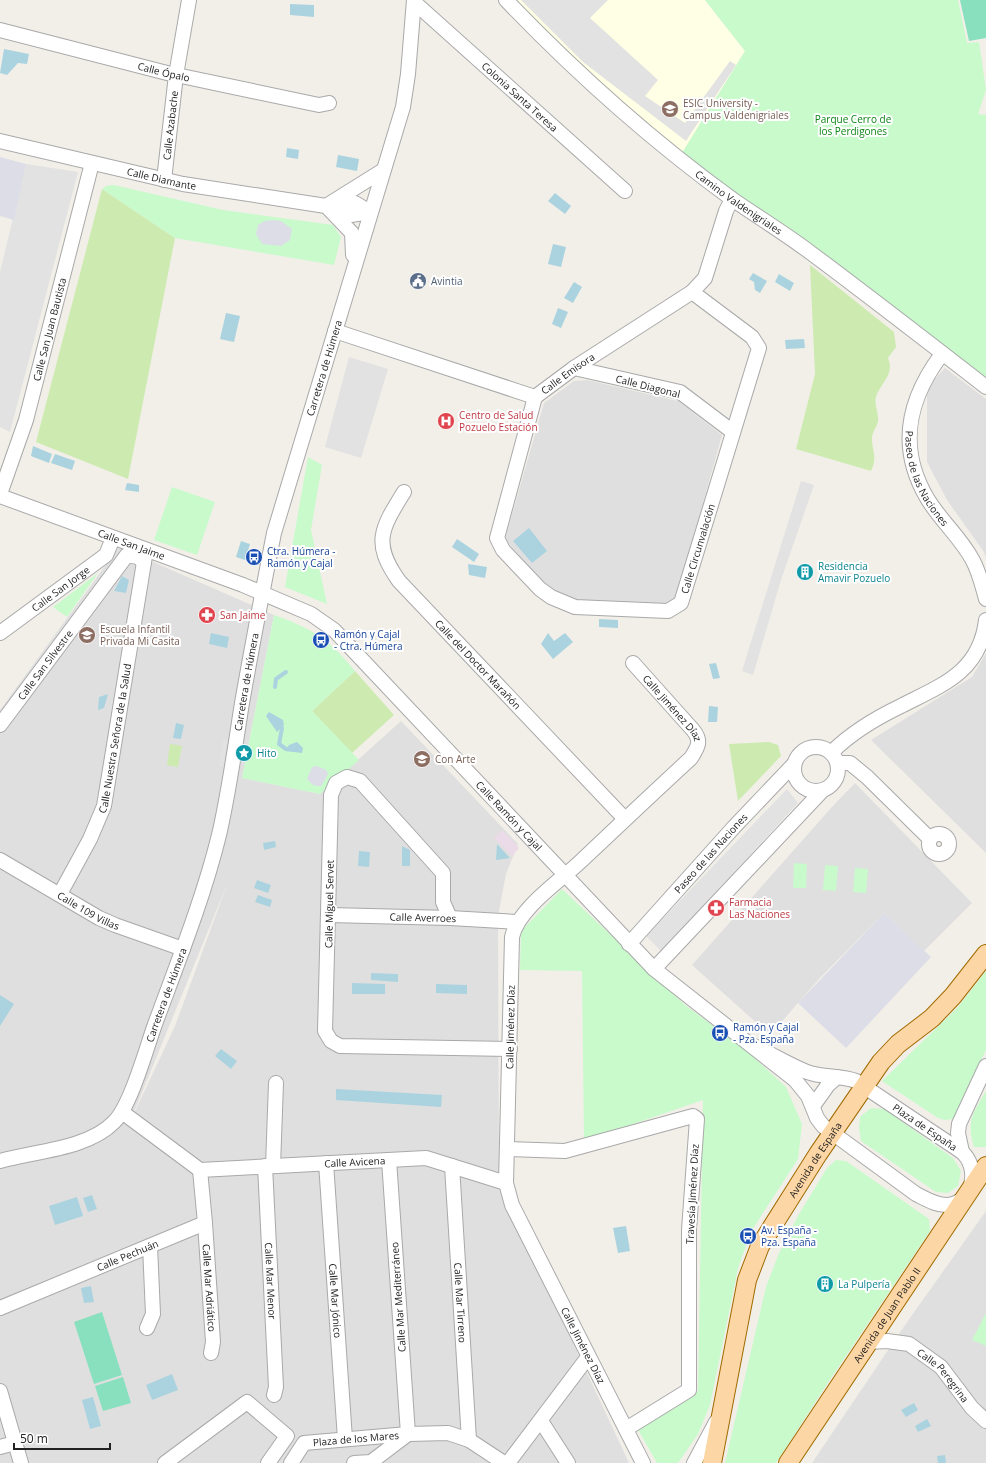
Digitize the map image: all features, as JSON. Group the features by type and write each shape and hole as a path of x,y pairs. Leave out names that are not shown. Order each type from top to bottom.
{"main road":[{"name":"Avenida de España","path":"712,1463 747,1280 760,1246 792,1194 864,1085 881,1062 898,1044 932,1018 953,996 986,954"},
{"name":"Avenida de Juan Pablo II","path":"788,1463 986,1166"}],"street":[{"name":"Calle Azabache","path":"164,180 176,75 189,0"},
{"name":"Camino Valdenigriales","path":"506,0 566,61 675,154 732,199 810,252 986,387"},
{"name":"Carretera de Húmera","path":"1,1158 86,1140 106,1130 116,1121 122,1112 134,1083 183,949 208,874 219,834 261,594 274,533 382,171 403,107 408,74 414,1"},
{"name":"Colonia Santa Teresa","path":"414,1 625,191"},
{"name":"Calle Ópalo","path":"0,30 176,75 319,104 329,103"},
{"name":"Calle Diamante","path":"0,141 164,180 326,206 351,215 370,212"},
{"name":"Calle San Juan Bautista","path":"0,495 26,420 92,163"},
{"path":"353,268 352,233 326,206 382,171"},
{"name":"Calle Emisora","path":"335,331 535,397 574,368 692,292 705,278 726,211 732,199"},
{"name":"Calle Circunvalación","path":"535,397 497,538 503,550 540,589 551,597 575,607 668,611 681,603 759,348 752,337 692,292"},
{"name":"Paseo de las Naciones","path":"942,354 929,372 915,399 910,422 910,459 916,478 927,499 971,558 978,572 986,599"},
{"name":"Calle Diagonal","path":"574,368 680,392 733,432"},
{"name":"Calle del Doctor Marañón","path":"404,492 387,520 382,537 384,551 390,568 399,581 467,654 625,819"},
{"name":"Calle San Jaime","path":"0,495 113,538 125,555 145,556 243,585 261,594"},
{"path":"113,538 106,555 114,558 125,555"},
{"name":"Calle San Jorge","path":"0,633 106,555"},
{"name":"Calle San Silvestre","path":"0,725 125,555"},
{"name":"Calle Nuestra Señora de la Salud","path":"60,894 90,839 104,806 145,556"},
{"name":"Calle Ramón y Cajal","path":"261,594 311,614 340,635 654,969 693,1001 754,1046 795,1080 808,1096 813,1106"},
{"path":"654,969 821,792 833,784 838,775 835,758 852,735 871,722 931,692 964,669 975,656 982,640 986,620"},
{"name":"Calle Jiménez Díaz","path":"632,663 699,737 699,744 691,758 578,864 564,874 517,922 512,937 506,1182 512,1205 643,1463"},
{"name":"Paseo de las Naciones","path":"629,944 734,827 794,764 802,752 808,748 823,748 835,758"},
{"path":"835,758 850,763 867,777 930,839"},
{"path":"794,764 794,772 800,785 806,790 821,792"},
{"name":"Calle Miguel Servet","path":"450,918 444,902 443,873 360,781 347,777 336,783 332,795 325,1031 331,1041 340,1046 510,1049"},
{"name":"Calle 109 Villas","path":"0,860 115,925 183,949"},
{"name":"Calle Averroes","path":"329,915 450,918 517,922"},
{"name":"Calle Ramón y Cajal","path":"754,1046 808,1072 837,1077"},
{"path":"962,1152 958,1133 959,1124 986,1066"},
{"path":"837,1077 828,1085 813,1106 817,1118 833,1133 916,1194 930,1201 942,1205 949,1205 966,1194"},
{"name":"Plaza de España","path":"837,1077 847,1077 864,1085 962,1152 970,1162 973,1172 972,1182 966,1194"},
{"name":"Calle Mar Menor","path":"274,1396 276,1387 269,1166 276,1083"},
{"path":"122,1112 200,1170 205,1223"},
{"name":"Travesía Jiménez Díaz","path":"508,1149 565,1151 692,1116 697,1119 689,1230 689,1390 626,1429"},
{"name":"Calle Avicena","path":"200,1170 426,1158 506,1182"},
{"name":"Calle Mar Mediterráneo","path":"389,1160 408,1434"},
{"name":"Calle Mar Jónico","path":"326,1163 345,1439"},
{"name":"Calle Mar Tirreno","path":"452,1166 469,1440"},
{"name":"Calle Pechuán","path":"0,1308 205,1223"},
{"name":"Calle Mar Adriático","path":"205,1223 213,1342 211,1353"},
{"path":"147,1328 153,1314 150,1246"},
{"name":"Calle Peregrina","path":"868,1342 887,1341 909,1344 941,1367 972,1408 986,1421"},
{"path":"508,1463 588,1357"},
{"path":"0,1391 21,1463"},
{"path":"165,1463 247,1402 287,1436 268,1463"},
{"name":"Avenida de España","path":"694,1463 722,1409"},
{"path":"541,1421 568,1463"},
{"name":"Plaza de los Mares","path":"291,1463 304,1443 408,1434 448,1433 469,1440 504,1463"},
{"name":"Plaza de los Mares","path":"354,1463 371,1462 408,1434"},
{"path":"0,1447 15,1443"}],"shaded area":[{"name":"ESIC University - Campus Valdenigriales","path":"515,0 705,0 745,51 682,153 581,65"},
{"path":"521,0 608,0 590,18 658,80 645,96 685,123 730,61 736,65 686,141 583,62"},
{"path":"0,157 26,164 14,220 0,216"},
{"path":"26,164 78,172 10,432 0,427 0,272"},
{"path":"265,221 281,221 292,229 290,240 281,246 262,244 256,234 258,225"},
{"path":"349,357 388,369 361,458 325,447"},
{"path":"945,368 986,399 986,558 984,552 947,500 927,462 927,387"},
{"path":"587,380 678,401 722,435 676,600 666,606 572,601 547,588 505,539 544,403 574,381"},
{"path":"801,481 814,485 781,580 753,675 742,671"},
{"path":"119,547 274,615 242,778 320,794 401,721 518,844 506,874 498,916 499,1184 629,1463 0,1463 0,710","holes":["228,882 175,1026 130,1122"]},
{"path":"986,653 986,853 871,740 972,677"},
{"path":"223,739 227,740 223,766 219,765"},
{"path":"317,766 326,770 328,774 321,786 313,785 307,779 312,767"},
{"path":"855,783 972,903 924,951 884,913 819,979 770,1035 692,965"},
{"path":"787,789 798,803 661,951 646,936"},
{"path":"502,830 519,848 512,856 494,838"},
{"path":"884,913 931,957 846,1048 798,1003"},
{"path":"986,1211 986,1463 812,1463 905,1325"}],"green space":[{"name":"Parque Cerro de los Perdigones","path":"705,0 958,0 967,43 979,42 986,90 978,114 986,115 986,379 726,190 682,153 745,51"},
{"path":"960,0 986,0 986,38 969,41"},
{"path":"114,185 223,210 333,225 341,237 334,265 175,238 102,189 106,186"},
{"path":"102,189 175,238 128,479 36,442"},
{"path":"810,265 894,332 896,347 888,358 890,364 889,374 876,397 878,421 872,435 874,462 871,471 796,449 815,374"},
{"path":"308,457 322,465 311,530 327,604 285,587"},
{"path":"172,487 215,502 197,555 154,540"},
{"path":"98,573 67,617 53,607"},
{"path":"274,615 310,630 319,636 337,651 355,671 312,711 359,760 320,794 242,778"},
{"path":"355,671 394,715 352,753 312,711"},
{"path":"769,742 778,745 781,756 738,801 729,744"},
{"path":"170,744 182,746 178,767 167,765"},
{"path":"794,863 807,864 806,888 793,888"},
{"path":"825,865 838,866 836,891 823,890"},
{"path":"855,868 868,869 866,893 853,892"},
{"path":"562,889 684,1004 749,1053 786,1087 802,1124 798,1159 752,1230 738,1268 710,1405 698,1434 678,1463 657,1463 637,1428 698,1391 703,1100 584,1141 582,971 520,970 521,931"},
{"path":"986,971 986,1050 953,1119 945,1120 938,1118 882,1081 958,1007"},
{"path":"986,1091 986,1147 974,1147 971,1130 972,1117"},
{"path":"871,1108 884,1109 953,1158 961,1171 958,1186 948,1193 936,1192 861,1141 859,1128 860,1117"},
{"path":"836,1160 846,1161 929,1219 930,1231 776,1463 725,1463 766,1287 779,1253 799,1214 827,1168"},
{"path":"102,1312 122,1375 94,1384 74,1322"},
{"path":"986,1313 986,1346 972,1340"},
{"path":"123,1377 131,1403 103,1411 95,1386"}],"water":[{"path":"290,4 314,5 314,17 290,15"},
{"path":"4,49 29,54 27,64 18,63 7,75 0,73"},
{"path":"287,148 299,150 298,159 286,157"},
{"path":"338,155 359,159 357,171 336,167"},
{"path":"555,193 571,206 565,214 548,201"},
{"path":"553,244 566,247 561,267 548,264"},
{"path":"753,273 767,281 760,293 755,290 754,282 749,279"},
{"path":"779,274 794,283 790,291 775,282"},
{"path":"574,282 582,287 573,303 564,298"},
{"path":"558,308 568,312 561,328 552,324"},
{"path":"226,313 240,316 234,342 220,339"},
{"path":"804,339 805,348 786,349 785,340"},
{"path":"33,446 52,454 49,463 31,456"},
{"path":"55,454 75,461 72,470 51,463"},
{"path":"127,483 139,485 139,492 125,490"},
{"path":"529,528 547,551 532,563 513,541"},
{"path":"457,539 479,554 474,562 452,547"},
{"path":"241,541 250,544 245,560 236,557"},
{"path":"468,564 487,567 485,578 469,575"},
{"path":"122,576 129,580 126,593 114,591"},
{"path":"599,619 618,620 618,628 599,627"},
{"path":"211,633 229,637 227,648 209,644"},
{"path":"548,633 554,641 565,633 573,642 553,659 541,644"},
{"path":"716,663 720,678 713,679 709,664"},
{"path":"108,694 104,708 98,710 99,697"},
{"path":"709,706 718,707 717,722 708,722"},
{"path":"269,712 283,720 284,725 277,732 266,716"},
{"path":"176,723 184,725 181,739 173,738"},
{"path":"297,742 303,748 302,753 285,751 289,745"},
{"path":"275,841 276,847 264,850 263,843"},
{"path":"497,844 510,858 496,860"},
{"path":"402,846 410,850 410,866 402,866"},
{"path":"359,851 370,852 369,867 358,866"},
{"path":"257,880 271,885 268,893 254,888"},
{"path":"258,895 272,900 270,907 255,902"},
{"path":"371,973 398,974 398,982 371,980"},
{"path":"352,983 385,984 385,994 352,994"},
{"path":"436,984 467,985 467,994 436,993"},
{"path":"0,995 14,1004 0,1026"},
{"path":"221,1049 237,1061 231,1069 215,1056"},
{"path":"336,1089 442,1095 441,1107 336,1100"},
{"path":"92,1195 97,1209 88,1212 83,1198"},
{"path":"77,1197 83,1216 55,1225 49,1206"},
{"path":"626,1226 630,1251 618,1253 613,1228"},
{"path":"91,1286 94,1302 84,1303 81,1288"},
{"path":"172,1374 178,1390 152,1400 146,1385"},
{"path":"93,1397 101,1426 90,1429 82,1400"},
{"path":"914,1403 918,1410 906,1417 901,1410"},
{"path":"927,1419 931,1426 918,1432 915,1426"},
{"path":"945,1455 946,1463 938,1463 937,1456"}],"waterway":[{"path":"275,687 276,679 286,672"},
{"path":"282,728 279,744 286,749"}],"place":[{"name":"ESIC University - Campus Valdenigriales","path":"670,109"},
{"name":"Avintia","path":"418,281"},
{"name":"Centro de Salud Pozuelo Estación","path":"446,421"},
{"name":"Ctra. Húmera - Ramón y Cajal","path":"254,557"},
{"name":"Residencia Amavir Pozuelo","path":"805,572"},
{"name":"San Jaime","path":"207,615"},
{"name":"Escuela Infantil Privada Mi Casita","path":"87,635"},
{"name":"Ramón y Cajal - Ctra. Húmera","path":"321,640"},
{"name":"Hito","path":"244,753"},
{"name":"Con Arte","path":"422,759"},
{"name":"Farmacia Las Naciones","path":"716,908"},
{"name":"Ramón y Cajal - Pza. España","path":"720,1033"},
{"name":"Av. España - Pza. España","path":"748,1236"},
{"name":"La Pulpería","path":"825,1284"}]}
